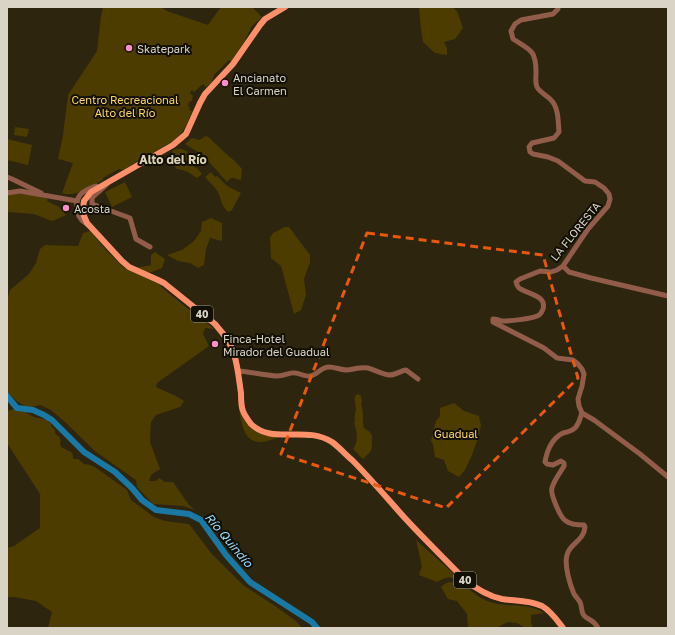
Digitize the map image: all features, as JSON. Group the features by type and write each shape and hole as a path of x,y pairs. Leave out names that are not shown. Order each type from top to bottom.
{"main road":[{"name":"40","path":"286,7 262,22 233,64 205,94 188,130 183,137 173,145 91,192 84,200 83,208 85,220 129,268 164,283 215,324 226,337 234,354 238,370 243,412 247,419 255,427 269,433 316,435 332,442 367,476 412,525 470,584 499,598 526,601 542,606 552,614 563,628"}],"street":[{"name":"LA FLORESTA","path":"558,7 553,14 522,20 515,24 511,30 513,39 532,51 535,56 537,88 552,100 557,112 559,132 554,138 532,143 530,152 558,161 585,181 595,182 604,188 609,194 610,199 608,206 588,229 563,266 551,272 540,271 516,282 519,288 536,295 542,301 542,311 538,316 506,321 493,319 492,321 493,323 544,348 556,358 573,360 578,364 584,374 578,399 582,413"},
{"path":"92,228 80,219 78,215 76,208 77,200 80,195 130,170"},
{"path":"7,177 37,190 44,195"},
{"path":"108,182 103,189 92,198 92,204 130,218 136,239 150,247"},
{"path":"7,193 20,191 77,200"},
{"path":"563,266 569,272 668,296"},
{"path":"238,370 277,376 285,376 293,372 304,376 309,376 315,374 323,368 328,367 345,370 368,368 382,374 390,375 406,370 418,379"},
{"path":"598,628 594,621 584,616 582,613 581,605 575,595 567,570 567,555 570,549 582,536 585,527 584,525 578,525 566,521 562,517 552,496 551,489 564,466 564,463 561,461 550,465 545,462 551,443 556,436 574,429 577,426 582,413 594,420 640,454 668,477"}],"highlighted area":[{"path":"367,233 543,255 578,378 446,508 281,454"}],"green space":[{"name":"Centro Recreacional Alto del Río","path":"103,7 161,7 167,11 208,25 221,7 252,7 262,17 252,26 231,62 229,60 214,75 212,82 206,87 203,84 194,92 192,90 190,93 193,96 193,100 189,102 188,106 190,107 189,110 192,111 185,128 177,138 123,170 119,169 88,188 72,194 62,193 73,163 58,159 63,135 68,95 97,51"},
{"path":"419,7 452,7 457,11 463,28 455,39 444,42 447,48 447,55 435,53 423,42"},
{"path":"15,127 29,129 27,137 14,135"},
{"path":"206,136 242,169 241,180 232,178 227,182 203,155 185,144 192,138 199,140"},
{"path":"7,139 32,145 28,165 7,160"},
{"path":"182,149 188,152 186,157 202,174 197,178 186,171 177,169 173,164 172,151"},
{"path":"211,172 227,186 241,193 232,210 228,212 223,205 218,192 205,177"},
{"path":"125,182 132,197 112,207 105,192"},
{"path":"29,194 48,199 47,201 59,207 66,215 53,221 34,214 7,212 7,195"},
{"path":"211,218 222,223 222,241 210,238 206,249 204,265 198,268 190,263 178,261 167,255 182,250 194,241 201,231 202,222"},
{"path":"285,227 289,227 310,255 310,262 304,279 306,295 301,310 294,314 281,266 271,258 270,238 273,233"},
{"path":"90,231 124,268 156,282 214,329 205,328 203,334 209,346 157,383 156,387 184,401 180,407 156,415 151,422 150,442 160,469 151,475 149,481 156,481 159,478 165,482 173,482 189,505 195,510 183,506 153,504 137,487 136,480 96,452 51,410 40,405 28,408 18,402 7,392 7,300 10,290 29,274 36,263 40,249 45,245 78,246 83,233"},
{"path":"155,252 165,259 162,268 149,273 136,268 151,265 151,255"},
{"path":"358,394 361,396 362,401 361,404 364,428 370,432 372,436 371,451 363,459 353,449 357,440 357,433 354,423 356,410 355,396"},
{"path":"238,403 242,417 251,428 264,435 279,437 261,442 254,441 249,438 243,428"},
{"name":"Guadual","path":"454,403 464,411 479,416 481,426 472,455 465,470 459,477 448,471 444,460 435,457 433,444 431,441 436,421 440,416 440,408"},
{"path":"15,409 34,417 48,420 55,430 56,435 59,436 61,447 71,452 73,459 78,459 84,464 95,467 127,490 131,500 154,517 165,521 189,524 211,553 243,585 296,621 302,628 48,628 52,612 36,601 7,597 7,548 14,546 40,528 40,494 7,443 7,411"},
{"path":"416,540 463,582 445,578 437,582 419,575 422,566"},
{"path":"449,582 456,583 461,588 469,589 479,597 490,602 504,605 531,607 544,613 531,615 531,623 533,628 525,628 517,623 508,622 496,628 468,628 467,614 457,601 448,599 441,587"}],"waterway":[{"name":"Río Quindío","path":"7,396 17,408 33,410 52,420 84,452 115,472 142,500 156,510 189,514 201,520 226,555 250,582 312,622 317,628"}],"place":[{"name":"Skatepark","path":"129,48"},
{"name":"Ancianato El Carmen","path":"225,83"},
{"name":"Acosta","path":"66,208"},
{"name":"Finca-Hotel Mirador del Guadual","path":"215,344"}],"district":[{"name":"Alto del Río","path":"173,159"}]}
